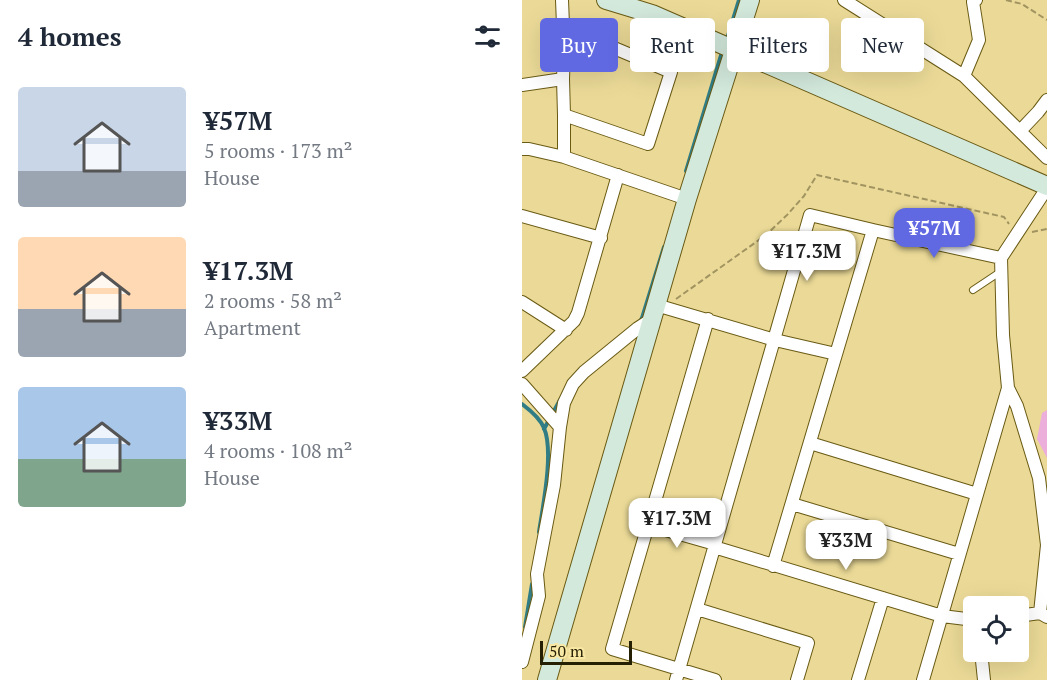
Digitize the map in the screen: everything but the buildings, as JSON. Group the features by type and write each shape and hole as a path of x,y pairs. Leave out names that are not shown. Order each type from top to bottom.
{"street":[{"path":"562,0 563,18"},
{"path":"606,0 652,14 1047,187 1001,258 1003,335 1008,388 1017,406 1039,478 1047,546 1044,610 1029,613"},
{"path":"547,680 686,199 726,47 750,0"},
{"path":"844,0 964,76 1047,158"},
{"path":"964,76 979,40 973,2 976,0"},
{"path":"564,115 648,144 671,72 618,50"},
{"path":"563,72 564,157"},
{"path":"522,85 563,79"},
{"path":"1020,131 1047,100"},
{"path":"522,149 564,157 686,199"},
{"path":"522,371 566,330 579,313 618,175"},
{"path":"678,675 810,215 1001,258"},
{"path":"522,216 600,238"},
{"path":"773,566 873,230"},
{"path":"522,302 566,330"},
{"path":"654,312 708,319 775,340 836,354"},
{"path":"522,662 539,596 537,574 554,486 564,404 573,384 584,372 654,312"},
{"path":"708,319 612,650 678,675 715,680"},
{"path":"522,384 560,427"},
{"path":"923,680 1008,388"},
{"path":"810,443 978,494"},
{"path":"792,504 959,554"},
{"path":"648,525 773,566 942,616 963,619"},
{"path":"858,680 882,598"},
{"path":"697,609 808,643 797,680"},
{"path":"982,662 984,680"}],"lane":[{"path":"973,290 1001,271"}],"path":[{"path":"1006,0 1022,4 1047,20"}],"shaded area":[{"path":"1047,410 1047,458 1037,439 1042,413"}],"waterway":[{"path":"733,18 739,0"},
{"path":"686,171 722,52"},
{"path":"641,320 664,247"},
{"path":"544,429 560,400"},
{"path":"522,404 540,421 547,438 547,479 539,532"},
{"path":"525,627 532,584"}]}
